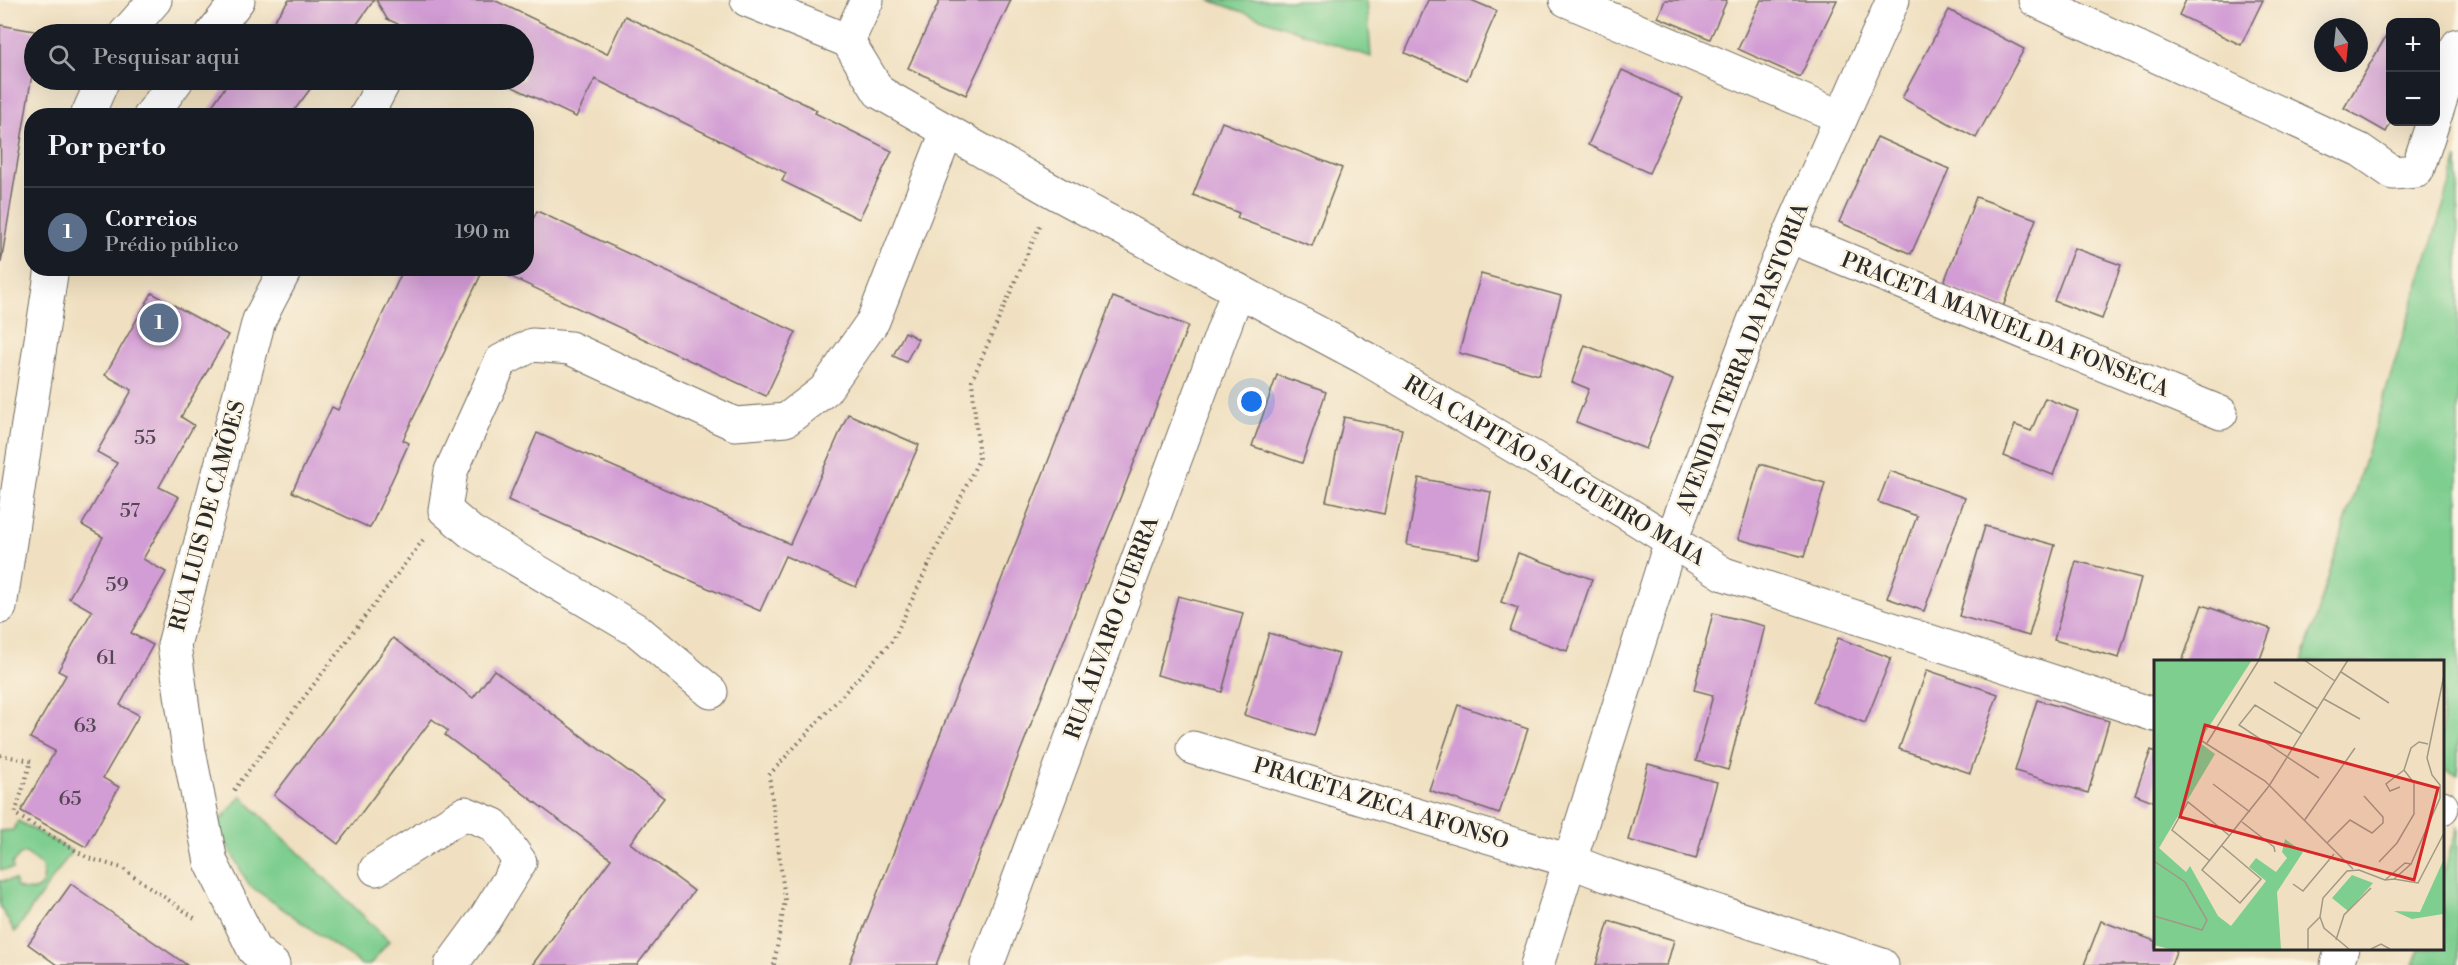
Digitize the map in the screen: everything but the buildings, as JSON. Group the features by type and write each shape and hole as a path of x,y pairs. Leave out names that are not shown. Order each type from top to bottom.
{"street":[{"path":"134,24 155,0"},
{"path":"220,24 238,0"},
{"path":"747,0 848,41 867,0"},
{"path":"1566,0 1841,117"},
{"name":"AVENIDA TERRA DA PASTORIA","path":"1537,965 1671,541 1767,286 1893,0"},
{"path":"2035,0 2360,150 2393,173 2417,171 2432,126"},
{"name":"RUA CAPITÃO SALGUEIRO MAIA","path":"848,41 879,92 1054,192 1365,358 1724,574 2154,715"},
{"path":"2440,101 2458,45"},
{"path":"91,108 99,90"},
{"path":"156,108 170,90"},
{"path":"370,108 380,90"},
{"path":"711,692 638,631 471,532 453,518 445,510 451,471 501,361 532,345 570,348 735,424 786,420 825,390 873,321 947,132"},
{"name":"PRACETA MANUEL DA FONSECA","path":"1789,236 2221,413"},
{"path":"0,607 51,276"},
{"name":"RUA LUIS DE CAMÕES","path":"273,965 255,950 211,862 189,751 174,645 259,320 282,276"},
{"name":"RUA ÁLVARO GUERRA","path":"987,965 1238,290"},
{"name":"PRACETA ZECA AFONSO","path":"1193,748 1570,861 1606,875 1882,965"},
{"path":"376,870 465,813 494,825 520,862 484,920 451,965"},
{"path":"2337,965 2341,950"}],"path":[{"path":"774,965 785,900 769,775 893,640 979,459 972,380 1054,192"},
{"path":"245,775 407,561"},
{"path":"0,755 32,761 15,814 88,858 122,868 201,922"}],"green space":[{"path":"1209,0 1367,0 1371,57"},
{"path":"2458,158 2458,775 2443,769 2443,660 2303,660"},
{"path":"241,796 389,941 370,965 362,965 249,885 216,825"},
{"path":"18,821 72,851 15,932 0,906 0,881 15,880 16,887 23,890 35,890 42,884 43,879 41,865 26,853 20,855 12,864 13,869 0,870 0,831 13,830"},
{"path":"2458,826 2458,965 2413,965 2419,950 2443,950 2443,874"}],"place":[{"name":"Correios","path":"159,323"}]}
